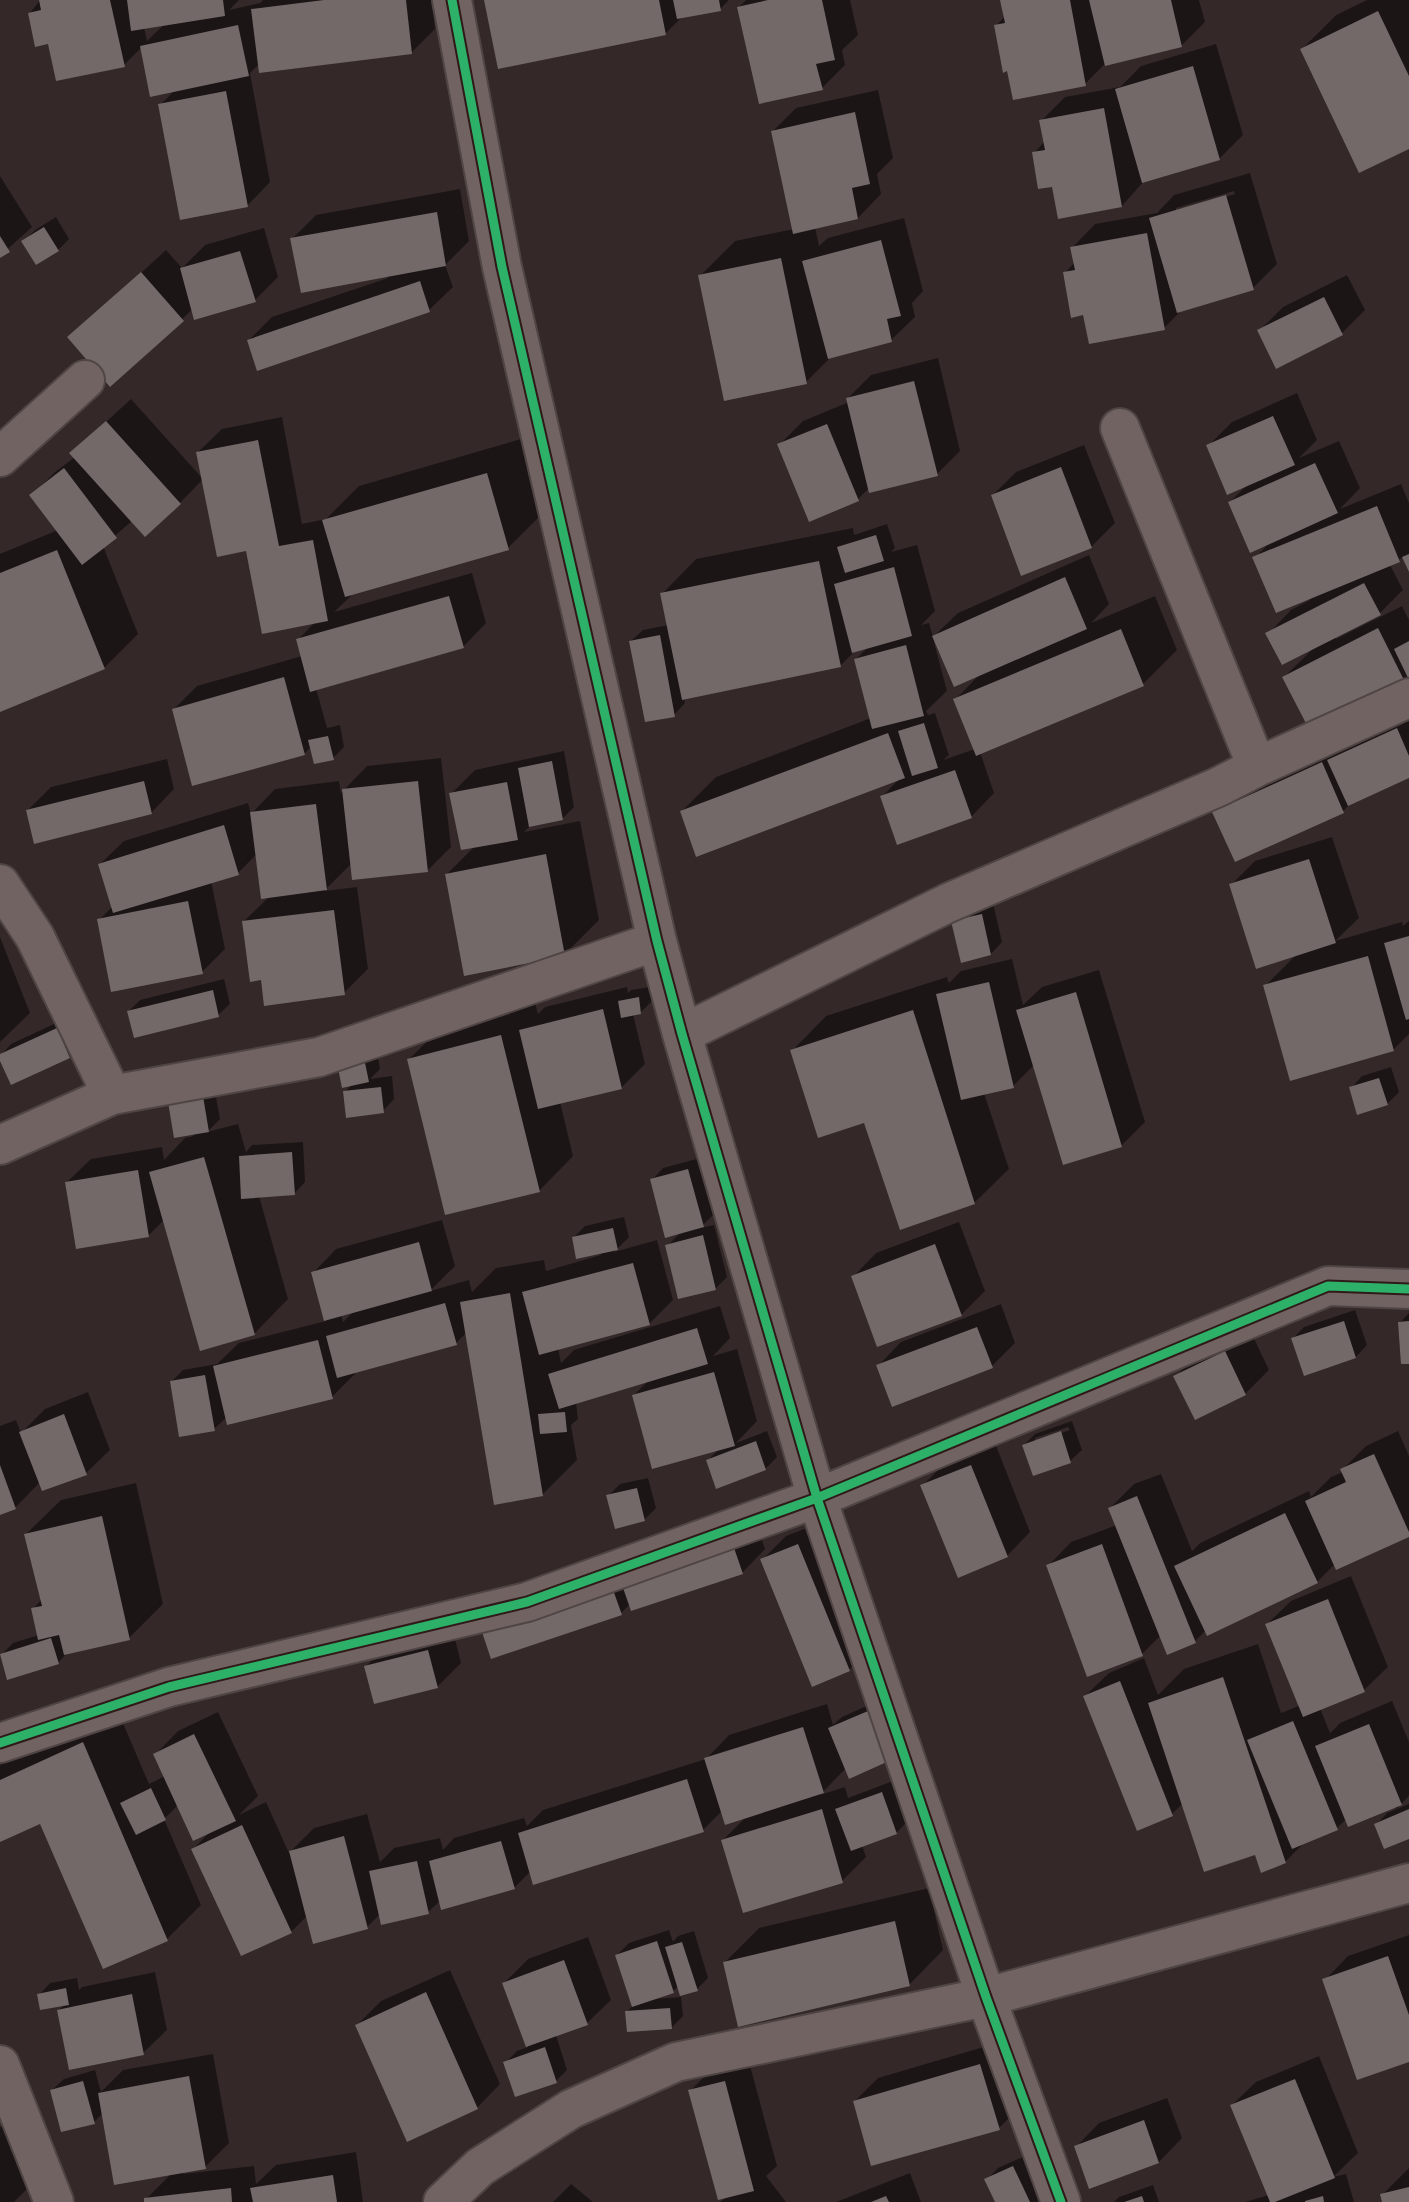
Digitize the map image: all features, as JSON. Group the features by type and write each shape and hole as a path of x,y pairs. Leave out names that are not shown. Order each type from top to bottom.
{"street":[{"path":"452,0 502,267 657,941 682,1034 817,1497 986,1997 1061,2202"},
{"path":"0,457 85,380"},
{"path":"1121,428 1257,766"},
{"path":"682,1034 948,903 1218,787 1257,766 1409,698"},
{"path":"0,884 35,937 112,1096"},
{"path":"0,1145 112,1096 319,1057 657,941"},
{"path":"0,1742 169,1687 527,1602 817,1497 1328,1286 1409,1289"},
{"path":"443,2202 480,2167 571,2109 676,2062 986,1997 1409,1883"},
{"path":"0,2065 54,2202"}],"building":[{"path":"39,0 110,0 125,67 56,81 48,44 35,47 28,13 41,10"},
{"path":"127,0 223,0 225,16 131,31"},
{"path":"324,0 406,0 412,54 259,73 251,9"},
{"path":"484,0 659,0 666,35 498,69"},
{"path":"673,0 719,0 721,11 677,19"},
{"path":"768,0 822,0 835,60 816,64 823,90 759,104 737,7"},
{"path":"1000,0 1070,0 1086,86 1013,100 1007,71 1003,73 994,25 1005,23"},
{"path":"1089,0 1171,0 1182,47 1105,66"},
{"path":"1378,11 1409,76 1409,149 1359,173 1300,49"},
{"path":"238,25 249,76 150,97 140,46"},
{"path":"1193,66 1220,160 1142,183 1115,89"},
{"path":"226,91 248,207 180,220 158,104"},
{"path":"1104,108 1122,207 1058,219 1052,187 1038,189 1032,152 1045,150 1039,120"},
{"path":"855,112 870,184 852,188 858,219 793,234 771,131"},
{"path":"1226,195 1254,290 1177,313 1149,218"},
{"path":"437,212 446,266 301,293 290,238"},
{"path":"44,227 59,251 36,265 21,241"},
{"path":"1147,233 1165,330 1089,344 1083,315 1071,318 1063,272 1075,270 1070,247"},
{"path":"0,236 10,252 0,258"},
{"path":"881,240 901,316 887,319 892,342 828,359 802,261"},
{"path":"240,251 256,302 194,320 180,268"},
{"path":"781,258 807,384 724,401 698,275"},
{"path":"141,272 184,321 110,387 67,337"},
{"path":"420,281 430,312 257,371 247,340"},
{"path":"1324,297 1343,335 1276,369 1257,330"},
{"path":"914,381 938,476 869,493 846,398"},
{"path":"1273,416 1295,465 1227,495 1206,445"},
{"path":"106,421 181,504 145,537 69,453"},
{"path":"827,424 859,501 809,522 777,444"},
{"path":"258,440 279,546 313,540 328,621 262,634 246,551 217,557 196,452"},
{"path":"1315,463 1338,513 1250,553 1228,502"},
{"path":"1061,467 1092,548 1021,576 991,495"},
{"path":"64,468 117,538 82,565 29,495"},
{"path":"487,473 509,550 345,597 322,520"},
{"path":"1377,506 1400,562 1276,613 1252,557"},
{"path":"876,535 884,561 845,573 837,547"},
{"path":"57,550 105,669 0,712 0,573"},
{"path":"1409,554 1409,572 1402,557"},
{"path":"819,561 841,667 682,700 660,593"},
{"path":"894,567 912,636 852,653 834,584"},
{"path":"1065,577 1087,629 954,687 932,636"},
{"path":"1364,583 1381,615 1282,665 1265,633"},
{"path":"449,596 464,648 310,692 296,639"},
{"path":"1378,628 1406,684 1311,733 1282,677"},
{"path":"1121,629 1144,686 976,756 953,699"},
{"path":"660,635 675,717 645,722 629,641"},
{"path":"1409,641 1409,680 1394,649"},
{"path":"906,645 924,716 872,729 854,659"},
{"path":"284,677 305,755 192,786 172,709"},
{"path":"924,723 938,768 912,776 898,731"},
{"path":"1397,728 1409,756 1409,778 1348,806 1327,760"},
{"path":"888,733 905,778 696,857 680,811"},
{"path":"328,736 334,760 314,764 308,740"},
{"path":"552,761 563,820 529,827 518,768"},
{"path":"1322,762 1344,813 1235,862 1212,812"},
{"path":"955,770 972,818 897,845 880,796"},
{"path":"144,781 152,814 34,844 26,810"},
{"path":"418,781 428,872 352,880 342,789"},
{"path":"507,782 518,840 461,850 449,793"},
{"path":"316,804 327,890 261,899 250,812"},
{"path":"224,825 239,875 113,913 98,864"},
{"path":"546,854 565,956 464,976 445,874"},
{"path":"1309,859 1336,943 1256,969 1229,884"},
{"path":"188,901 203,974 111,992 97,919"},
{"path":"334,910 345,995 264,1006 261,980 250,982 242,921"},
{"path":"982,914 991,955 961,963 951,921"},
{"path":"1409,936 1409,1019 1406,1020 1384,943"},
{"path":"1368,956 1394,1051 1290,1081 1263,985"},
{"path":"989,982 1014,1088 961,1100 936,994"},
{"path":"213,990 219,1017 134,1038 127,1011"},
{"path":"1076,992 1122,1147 1063,1165 1016,1010"},
{"path":"639,997 641,1014 621,1018 618,1001"},
{"path":"603,1009 622,1089 538,1109 519,1030"},
{"path":"913,1010 975,1204 900,1230 864,1123 818,1138 790,1050"},
{"path":"57,1028 70,1058 11,1085 0,1061 0,1054"},
{"path":"501,1035 540,1192 445,1215 407,1059"},
{"path":"363,1053 369,1082 342,1088 336,1058"},
{"path":"1379,1078 1388,1105 1357,1115 1349,1087"},
{"path":"381,1087 384,1113 346,1118 343,1091"},
{"path":"203,1096 209,1132 174,1138 168,1102"},
{"path":"292,1152 295,1195 241,1199 239,1156"},
{"path":"204,1157 255,1335 200,1351 149,1172"},
{"path":"688,1169 704,1227 665,1238 650,1179"},
{"path":"138,1170 149,1237 76,1249 65,1182"},
{"path":"613,1228 618,1250 576,1259 572,1237"},
{"path":"703,1235 716,1290 678,1299 665,1245"},
{"path":"419,1242 432,1291 324,1321 311,1272"},
{"path":"935,1244 962,1316 877,1347 851,1276"},
{"path":"633,1263 650,1325 539,1355 522,1292"},
{"path":"510,1293 543,1496 494,1505 460,1302"},
{"path":"445,1303 457,1345 337,1378 326,1336"},
{"path":"1344,1321 1356,1358 1304,1376 1291,1338"},
{"path":"1409,1321 1409,1364 1401,1364 1398,1322"},
{"path":"977,1327 993,1368 892,1407 876,1365"},
{"path":"697,1328 708,1364 559,1409 548,1374"},
{"path":"318,1340 333,1399 227,1425 213,1366"},
{"path":"1225,1351 1246,1395 1195,1420 1173,1376"},
{"path":"714,1372 735,1446 652,1469 632,1395"},
{"path":"205,1375 215,1431 179,1437 170,1381"},
{"path":"565,1412 567,1432 540,1434 538,1414"},
{"path":"64,1414 87,1475 42,1491 19,1432"},
{"path":"1061,1431 1071,1463 1033,1476 1022,1445"},
{"path":"756,1441 766,1470 716,1489 706,1460"},
{"path":"1374,1454 1409,1537 1336,1570 1305,1501 1346,1482 1340,1469"},
{"path":"0,1465 16,1509 0,1515"},
{"path":"971,1465 1008,1557 958,1578 920,1485"},
{"path":"637,1488 645,1521 615,1529 606,1495"},
{"path":"1137,1496 1196,1643 1167,1655 1108,1508"},
{"path":"1285,1513 1318,1583 1207,1636 1174,1566"},
{"path":"102,1516 130,1640 64,1655 59,1635 38,1640 31,1608 42,1606 24,1534"},
{"path":"732,1542 743,1574 631,1611 620,1579"},
{"path":"798,1544 850,1671 812,1687 760,1559"},
{"path":"1102,1544 1143,1656 1087,1677 1046,1565"},
{"path":"611,1584 622,1615 491,1659 481,1629"},
{"path":"1328,1599 1365,1692 1303,1717 1265,1624"},
{"path":"51,1638 59,1664 7,1680 0,1654"},
{"path":"428,1650 438,1688 374,1704 364,1666"},
{"path":"1223,1677 1286,1863 1261,1873 1255,1855 1204,1872 1148,1703"},
{"path":"1120,1681 1173,1816 1137,1831 1083,1696"},
{"path":"868,1711 889,1761 849,1779 828,1728"},
{"path":"1293,1721 1338,1830 1292,1849 1247,1740"},
{"path":"1369,1724 1402,1805 1348,1827 1315,1746"},
{"path":"803,1727 824,1793 725,1825 704,1758"},
{"path":"194,1734 236,1821 193,1841 153,1754"},
{"path":"83,1742 168,1941 103,1969 40,1824 0,1842 0,1780"},
{"path":"687,1779 704,1832 533,1885 518,1833"},
{"path":"151,1788 166,1820 136,1835 120,1803"},
{"path":"882,1792 897,1834 851,1851 835,1809"},
{"path":"822,1809 843,1883 743,1913 721,1840"},
{"path":"1409,1809 1409,1839 1384,1849 1374,1824"},
{"path":"242,1825 292,1933 241,1956 191,1849"},
{"path":"344,1836 368,1929 313,1944 289,1851"},
{"path":"501,1841 515,1889 441,1910 429,1861"},
{"path":"417,1861 429,1914 381,1925 369,1871"},
{"path":"895,1921 910,1986 738,2027 723,1962"},
{"path":"657,1941 674,1993 632,2007 615,1955"},
{"path":"682,1942 698,1991 680,1996 665,1947"},
{"path":"1388,1956 1409,2015 1409,2062 1357,2080 1322,1979"},
{"path":"564,1960 588,2025 526,2047 502,1983"},
{"path":"66,1988 69,2005 40,2010 37,1994"},
{"path":"426,1992 478,2109 407,2142 355,2025"},
{"path":"132,1994 144,2055 69,2070 57,2010"},
{"path":"670,2008 672,2029 627,2032 625,2011"},
{"path":"545,2047 557,2083 515,2097 503,2062"},
{"path":"980,2064 1000,2130 871,2166 853,2101"},
{"path":"189,2076 206,2169 114,2185 98,2093"},
{"path":"1295,2079 1335,2178 1270,2202 1230,2105"},
{"path":"83,2081 95,2124 61,2132 50,2090"},
{"path":"725,2081 754,2191 718,2200 688,2090"},
{"path":"1144,2120 1159,2163 1089,2189 1074,2146"},
{"path":"1013,2166 1030,2202 995,2202 984,2179"},
{"path":"333,2175 337,2202 253,2202 250,2188"},
{"path":"1409,2187 1409,2202 1382,2202 1380,2194"},
{"path":"231,2188 232,2202 144,2202 144,2198"},
{"path":"886,2196 889,2202 871,2202"},
{"path":"1142,2196 1144,2202 1124,2202"},
{"path":"1323,2196 1324,2202 1305,2202 1305,2201"}],"cycle path":[{"path":"452,0 502,267 657,941 682,1034 817,1498 986,1997 1061,2202"},
{"path":"0,1743 169,1687 527,1602 817,1498 1328,1286 1409,1289"}]}
